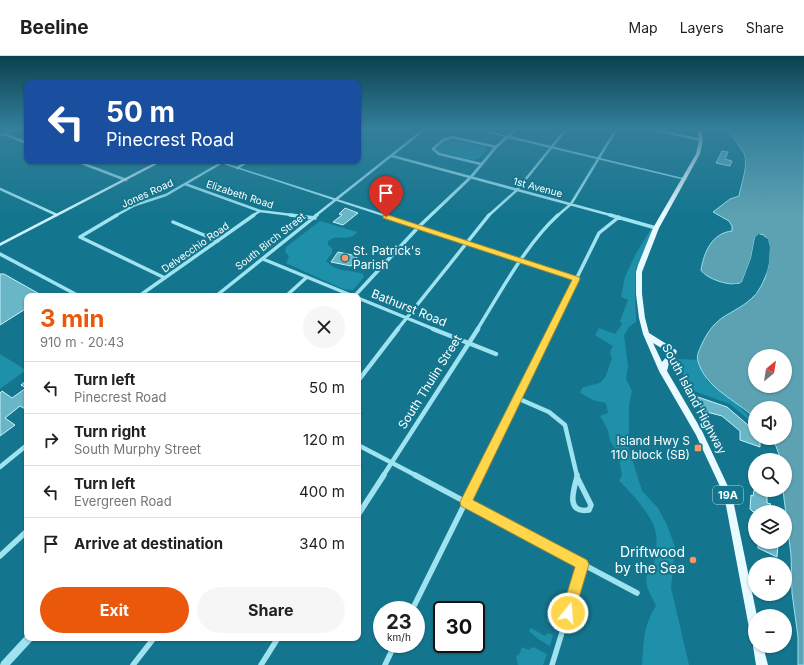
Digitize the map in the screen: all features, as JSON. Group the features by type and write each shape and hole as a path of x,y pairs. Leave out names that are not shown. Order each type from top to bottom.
{"main road":[{"name":"19A","path":"656,228 697,156"},
{"path":"0,245 155,164"},
{"name":"South Island Highway","path":"656,228 639,272 639,294 642,318 646,334 663,370 699,433 728,495 750,609"},
{"path":"646,334 662,346 674,352 666,362 663,370"},
{"path":"759,653 762,665"}],"street":[{"name":"South Birch Street","path":"220,293 391,156"},
{"name":"1st Avenue","path":"394,156 656,228"},
{"path":"449,156 480,164"},
{"path":"356,293 419,227 471,178 487,156"},
{"path":"361,377 406,318 489,215 517,190 545,156"},
{"path":"587,156 685,179"},
{"name":"South Thulin Street","path":"361,510 521,261 546,226 571,204 600,156"},
{"path":"84,164 126,180"},
{"name":"Jones Road","path":"166,278 80,236 135,205 166,195 219,164"},
{"path":"224,164 577,279"},
{"path":"237,168 244,164"},
{"name":"Elizabeth Road","path":"185,184 260,211 285,216 315,218"},
{"path":"0,189 57,215"},
{"name":"Delvecchio Road","path":"144,293 260,211"},
{"path":"416,601 599,233 619,217"},
{"path":"173,222 218,241"},
{"path":"0,254 73,293"},
{"name":"Bathurst Road","path":"263,259 345,293"},
{"path":"290,293 307,278"},
{"name":"Bathurst Road","path":"361,299 496,354"},
{"path":"517,398 548,412 560,419 565,425 577,477 590,505 588,510 584,512 579,511 574,506 572,501 577,477"},
{"path":"0,467 24,447"},
{"path":"361,447 637,593"},
{"path":"0,556 24,534"},
{"path":"552,665 583,564"},
{"path":"4,665 27,641"},
{"path":"133,665 152,641"},
{"path":"261,665 276,641"},
{"path":"385,665 391,653"}],"shaded area":[{"path":"458,156 481,156 478,159 473,160"},
{"path":"745,156 804,156 804,665 798,665 798,637 792,593 792,557 790,549 792,549 792,505 785,505 784,497 792,497 792,453 778,453 776,445 792,445 792,401 748,401 748,412 722,393 707,379 697,359 701,346 712,327 722,318 743,305 755,295 767,272 769,246 767,238 762,234 755,237 751,258 742,282 732,284 720,282 708,277 701,270 704,257 710,244 719,235 732,231 732,226 729,221 713,212 730,199 739,196 746,163"},
{"path":"320,221 357,232 347,238 335,238 328,241 328,245 332,248 332,253 326,261 330,265 339,269 363,274 364,277 353,290 343,289 286,263 289,256 285,252 286,247"},
{"path":"651,229 653,231 636,268 636,322 629,327 624,335 628,366 626,379 632,391 629,404 629,432 627,443 642,491 658,508 667,525 675,547 671,588 689,665 642,665 646,627 656,606 648,590 646,580 649,570 654,565 657,538 654,527 647,513 619,481 622,475 618,453 610,441 608,430 600,416 608,413 606,403 593,400 580,393 582,388 601,382 607,374 612,359 610,352 613,346 595,335 599,328 615,334 622,324 620,321 628,300 621,297 625,277 635,255"},
{"path":"0,354 24,369 24,371 0,389"},
{"path":"678,359 698,360 707,381 725,392 748,415 748,419 730,404 691,390 676,361"},
{"path":"547,609 558,609 560,612 556,626 547,622"},
{"path":"531,628 545,636 547,633 553,635 550,646 538,639 529,631"},
{"path":"522,647 529,650 533,647 547,654 543,665 518,665 516,656 519,655"}],"pier":[{"path":"759,234 768,239 770,247 769,263 767,272 755,295 753,294 766,271 767,263 768,248 766,240 761,236 757,237 753,258 743,283 739,286 732,284 739,284 742,282 751,258 755,237"}],"building":[{"path":"719,156 726,156 725,159 732,161 730,166 716,163"},
{"path":"345,208 358,213 343,225 333,222 342,215 339,214"},
{"name":"St. Patrick's Parish","path":"338,252 352,255 354,253 359,254 351,266 331,262"},
{"path":"0,274 4,274 38,293 24,293 24,310 0,325"},
{"path":"24,389 24,408 20,406 5,418 15,425 0,436 0,393 2,391 12,398"},
{"path":"695,396 727,407 748,425 748,443 740,440 740,431 722,416 703,411"},
{"path":"751,497 767,497 767,503 771,504 770,505 750,505"},
{"path":"760,549 778,549 777,557"}],"place":[{"name":"St. Patrick's Parish","path":"345,258"},
{"name":"Island Hwy S 110 block (SB)","path":"698,448"},
{"name":"Driftwood by the Sea","path":"693,560"}],"route":[{"path":"386,217 577,279 465,502 583,564 568,613"}]}
